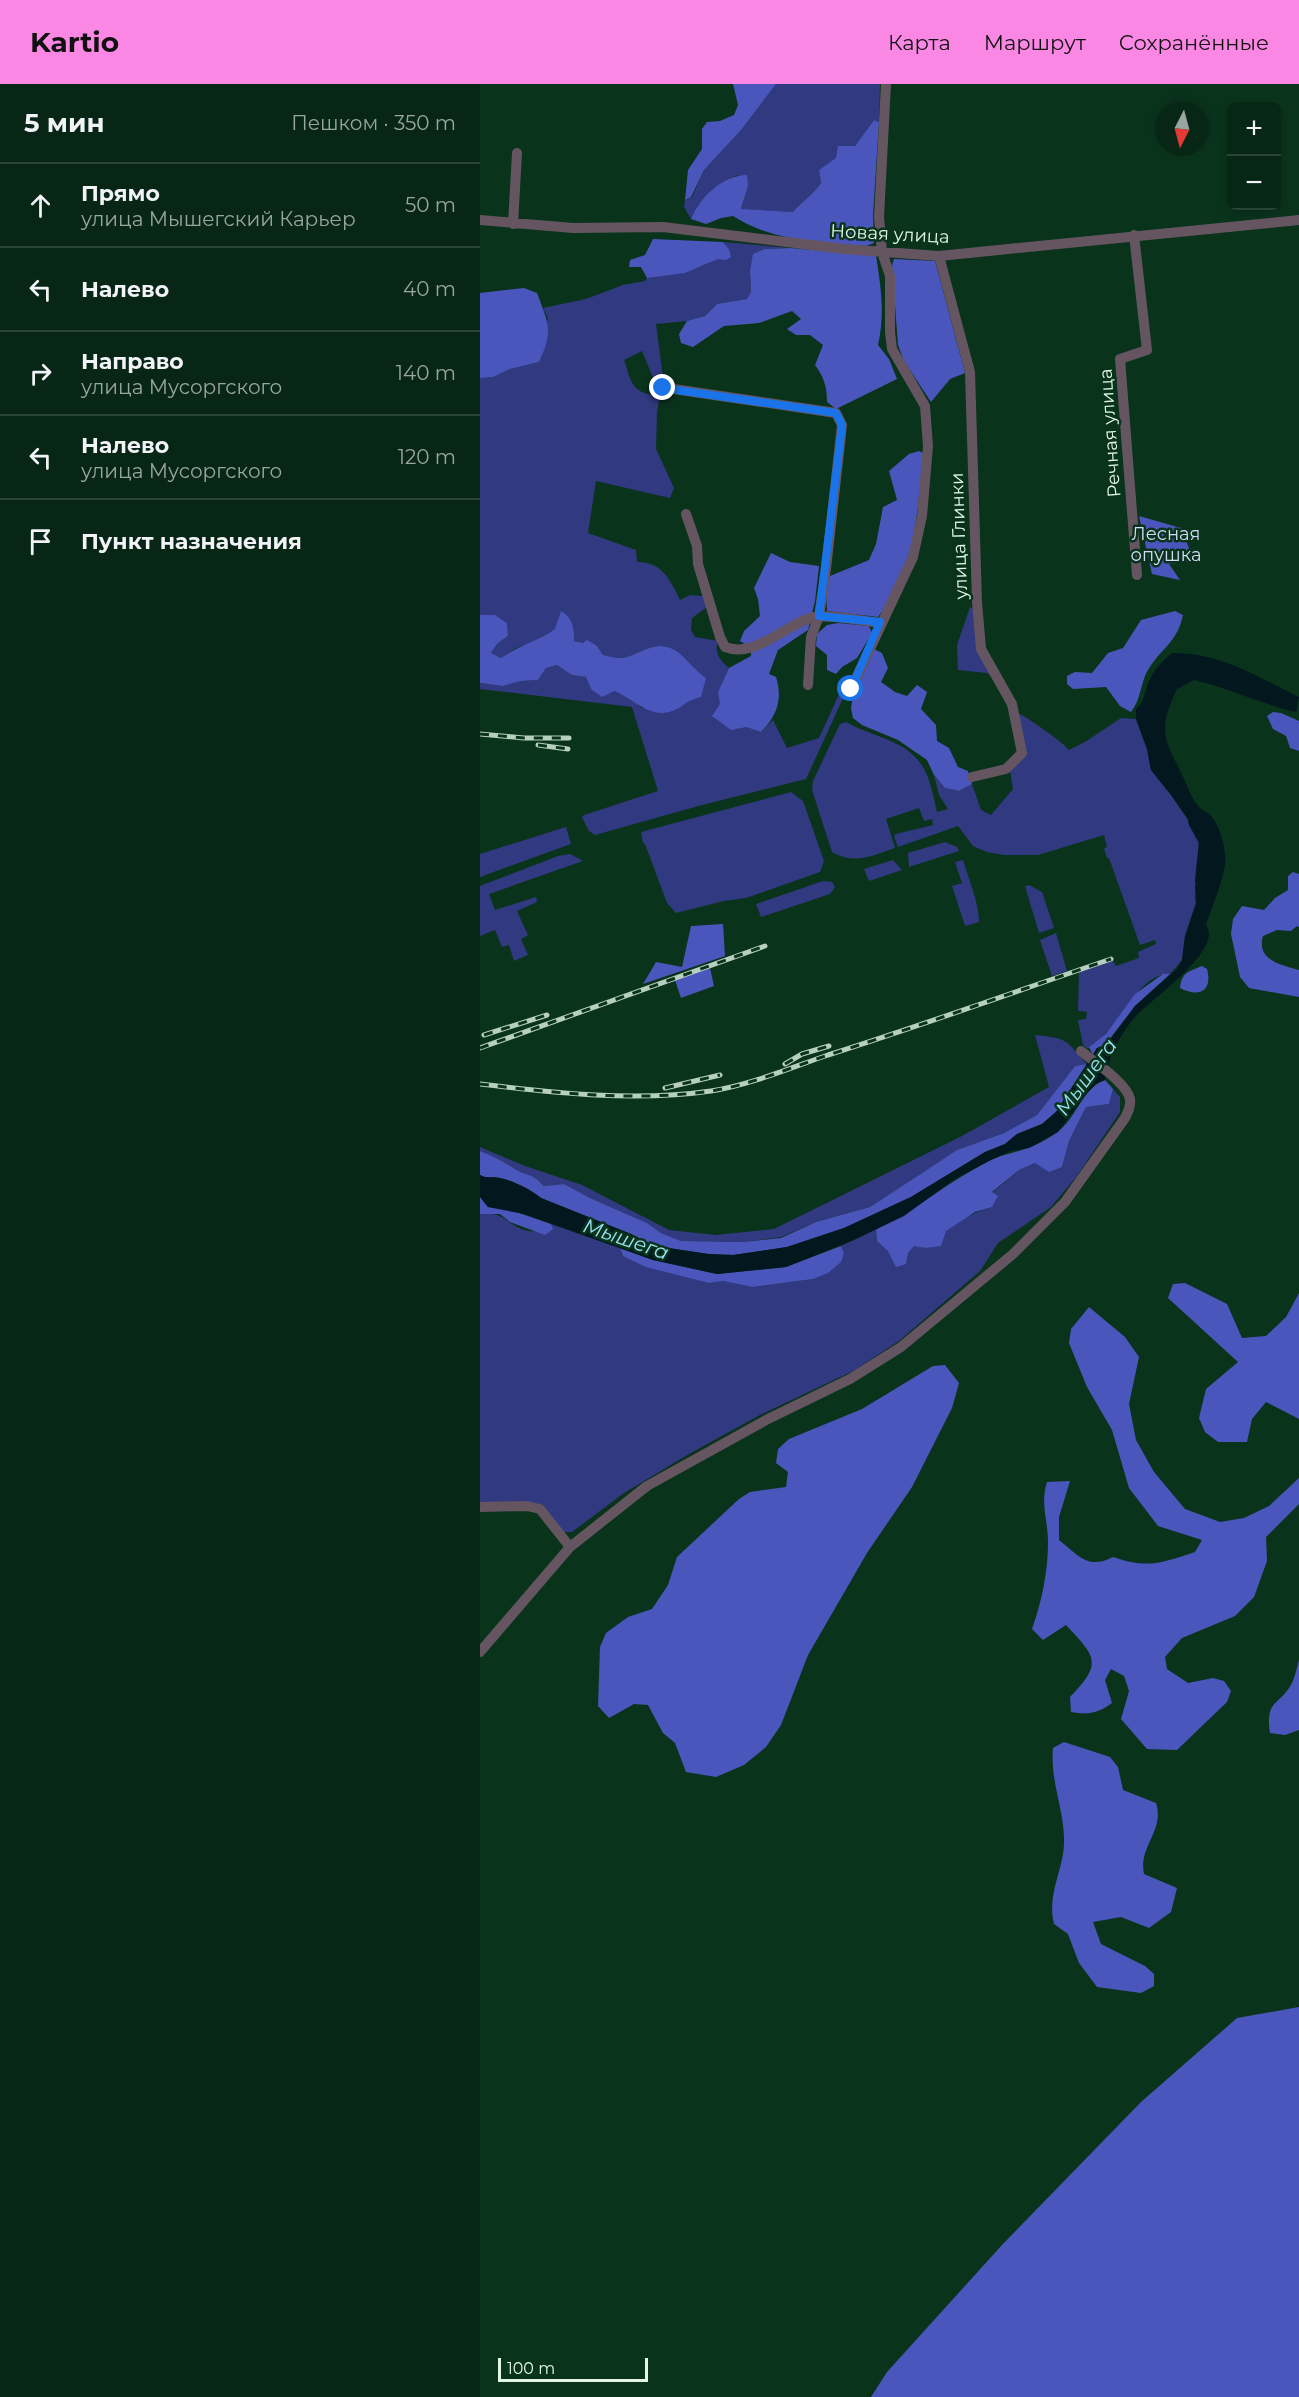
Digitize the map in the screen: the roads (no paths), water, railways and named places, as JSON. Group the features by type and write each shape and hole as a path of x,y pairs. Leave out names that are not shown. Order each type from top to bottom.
{"street":[{"path":"851,689 880,622 904,579 913,557 922,516 928,446 925,406 892,349 890,276 882,252 879,218 886,84"},
{"path":"513,224 517,153"},
{"name":"Новая улица","path":"480,220 573,228 663,227 790,243 939,256 1299,220"},
{"name":"Речная улица","path":"1134,236 1147,350 1120,359 1137,575"},
{"name":"улица Глинки","path":"939,256 970,372 977,602 981,649 1012,704 1022,753 1006,769 972,777"},
{"path":"660,387 836,413 842,425 819,616 812,637 808,685"},
{"path":"686,514 697,546 698,564 725,647 744,650 758,645 800,621 819,616 880,622"},
{"path":"480,1652 570,1547 647,1486 768,1419 850,1379 901,1347 1013,1254 1065,1202 1125,1118 1130,1100 1125,1089 1117,1081 1081,1051"},
{"path":"480,1507 527,1506 540,1509 570,1547"}],"water":[{"path":"1172,653 1222,661 1253,674 1299,697 1296,712 1194,680 1177,689 1170,704 1165,726 1168,745 1195,802 1210,815 1216,824 1221,834 1224,850 1222,879 1206,925 1209,935 1205,947 1196,960 1134,1018 1119,1040 1105,1080 1097,1083 1087,1093 1058,1132 1029,1148 1011,1151 955,1179 904,1216 854,1240 786,1267 717,1274 653,1260 524,1214 488,1207 480,1197 480,1175 500,1178 522,1186 541,1198 655,1246 733,1255 787,1247 844,1228 911,1197 985,1152 1005,1144 1017,1134 1042,1124 1056,1112 1097,1048 1106,1045 1135,1006 1177,969 1182,960 1185,936 1196,903 1195,886 1199,879 1196,875 1197,865 1208,856 1210,849 1208,841 1200,836 1151,770 1147,749 1136,719 1136,709 1142,702 1152,675"}],"waterway":[{"name":"Мышега","path":"1197,821 1208,841 1204,881"}],"railway":[{"path":"480,734 524,738 569,738"},
{"path":"538,745 568,749"},
{"path":"480,1048 765,946"},
{"path":"480,1084 566,1093 624,1096 711,1091 770,1076 1111,959"},
{"path":"484,1035 547,1015"},
{"path":"785,1064 802,1054 829,1046"},
{"path":"665,1088 720,1075"}],"park label":[{"name":"Лесная опушка","path":"1166,544"}]}
